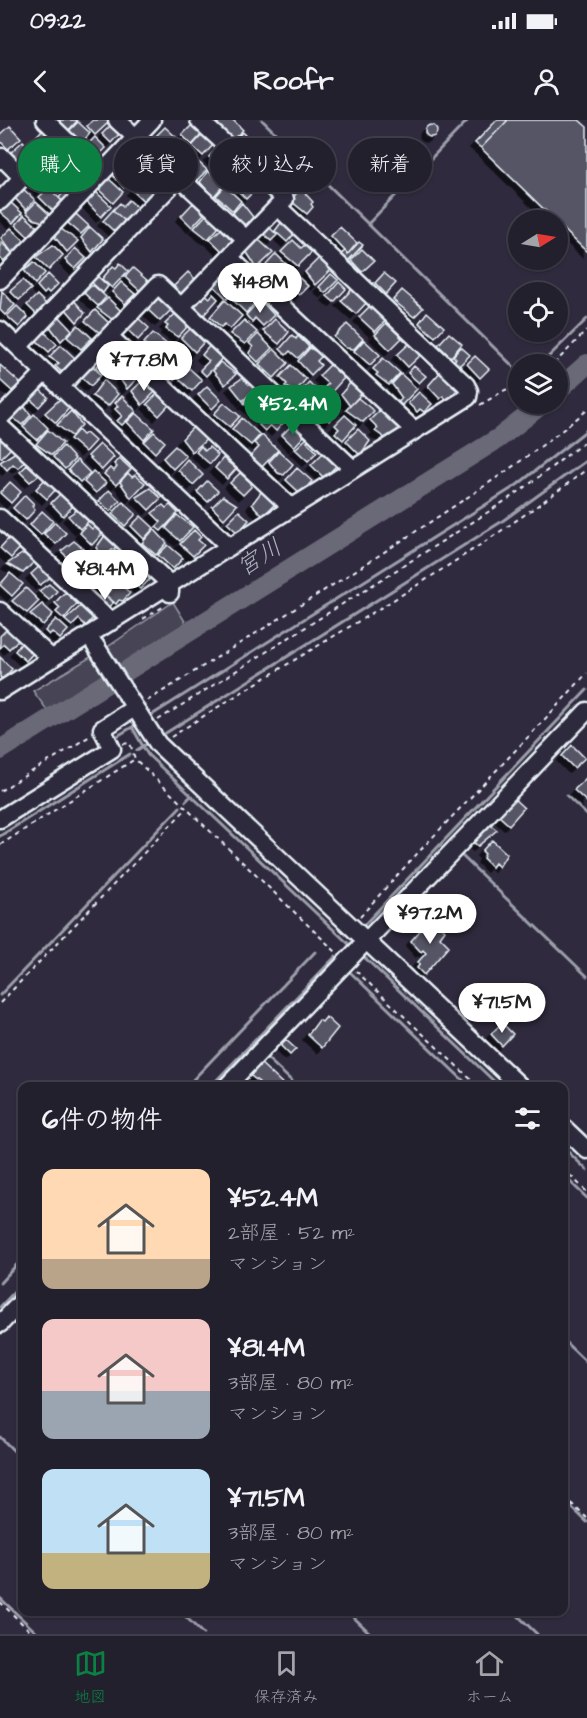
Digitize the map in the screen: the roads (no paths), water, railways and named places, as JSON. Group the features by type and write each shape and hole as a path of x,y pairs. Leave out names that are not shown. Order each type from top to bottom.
{"street":[{"path":"45,120 61,137"},
{"path":"117,120 136,137"},
{"path":"102,173 152,120"},
{"path":"182,306 285,199 199,120"},
{"path":"0,160 2,158 18,173"},
{"path":"0,201 18,181"},
{"path":"0,280 84,192"},
{"path":"18,347 165,192"},
{"path":"193,192 246,240"},
{"path":"0,693 352,468 468,397 470,391 278,207"},
{"path":"230,258 414,430"},
{"path":"60,387 158,285 352,468"},
{"path":"0,330 229,546"},
{"path":"109,336 291,507"},
{"path":"0,418 45,372"},
{"path":"0,426 170,584 172,592 97,647 14,691 0,693"},
{"path":"0,518 111,622"},
{"path":"0,611 52,659"},
{"path":"97,647 158,744 352,926 357,952 515,1082"},
{"path":"231,1082 587,711"},
{"path":"0,819 140,717"},
{"path":"568,1132 587,1150"},
{"path":"0,1324 18,1305"}],"waterway":[{"path":"262,120 508,361"},
{"path":"368,224 468,120"},
{"path":"551,354 587,319"},
{"name":"宮川","path":"568,381 587,364"},
{"name":"宮川","path":"0,750 499,438 529,414"},
{"path":"147,718 517,485 587,430"},
{"path":"161,736 501,522 587,460"},
{"path":"363,926 587,690"},
{"path":"114,738 139,723"},
{"path":"132,727 148,755 352,947"},
{"path":"48,780 103,745"},
{"path":"137,750 145,745"},
{"path":"0,836 130,754"},
{"path":"186,801 191,796"},
{"path":"567,796 587,815"},
{"path":"0,995 180,807"},
{"path":"460,854 587,976"},
{"path":"191,1082 315,952"},
{"path":"362,955 495,1082"},
{"path":"215,1082 336,956"},
{"path":"351,973 465,1082"},
{"path":"267,1058 293,1082"},
{"path":"506,1061 529,1082"},
{"path":"568,1120 587,1137"},
{"path":"568,1152 587,1170"},
{"path":"568,1180 587,1198"},
{"path":"0,1283 18,1263"},
{"path":"0,1307 18,1288"},
{"path":"568,1345 587,1363"},
{"path":"0,1437 18,1455"},
{"path":"568,1504 587,1522"},
{"path":"0,1598 18,1615"},
{"path":"19,1616 38,1634"},
{"path":"185,1616 203,1634"},
{"path":"352,1616 371,1634"},
{"path":"518,1616 537,1634"}]}
